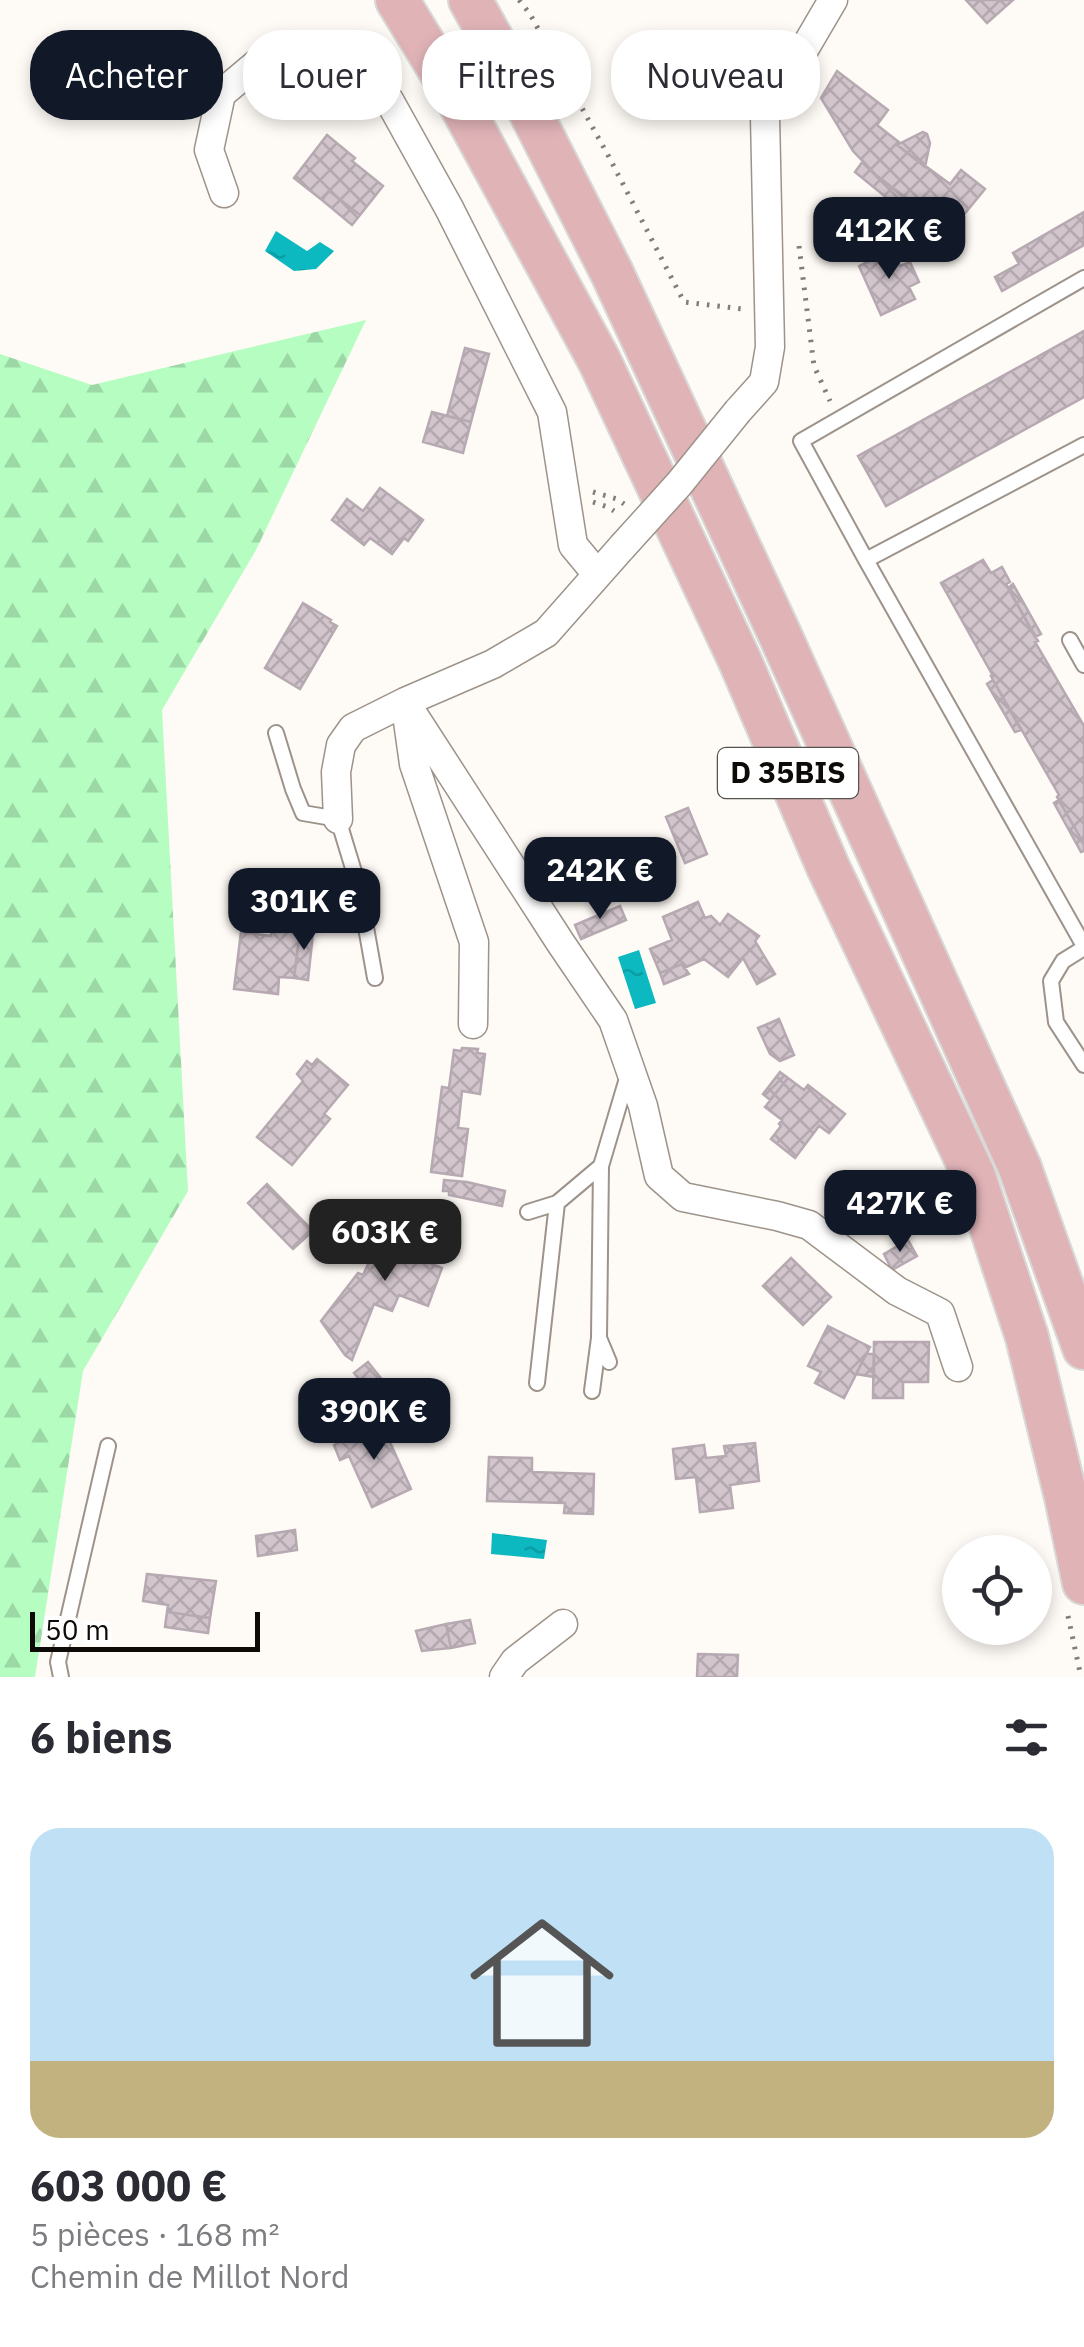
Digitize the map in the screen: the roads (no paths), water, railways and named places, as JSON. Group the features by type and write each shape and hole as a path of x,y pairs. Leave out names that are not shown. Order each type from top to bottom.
{"main road":[{"name":"D 35BIS","path":"397,0 458,100 599,360 740,660 828,867 974,1176 1026,1337 1084,1583"},
{"name":"D 35BIS","path":"470,0 612,273 780,635 1020,1168 1084,1348"}],"street":[{"path":"338,819 336,772 341,745 353,728 493,664 546,633 764,382 770,346 765,116 833,0"},
{"path":"224,193 209,150 221,94 264,58 303,56 354,67 389,100 530,363 552,412 574,545 597,574"},
{"path":"405,702 414,764 474,942 473,1024"},
{"path":"405,702 613,1020 643,1106 660,1176 683,1197 808,1224 897,1290 940,1313 958,1367"},
{"path":"504,1677 515,1661 563,1624"}],"lane":[{"path":"1084,278 801,441 1084,947 1063,960 1051,981 1056,1022 1084,1064"},
{"path":"866,560 1084,446"},
{"path":"1070,640 1084,665"},
{"path":"276,734 303,813 338,819 359,888 375,978"},
{"path":"592,1391 599,1338 601,1166 630,1070"},
{"path":"528,1212 557,1203 601,1166"},
{"path":"537,1384 557,1203"},
{"path":"599,1338 610,1362"},
{"path":"61,1677 58,1662 108,1446"}],"water":[{"path":"276,231 307,251 320,242 334,251 316,269 294,271 265,251"},
{"path":"639,950 656,1003 635,1009 618,957"},
{"path":"492,1533 547,1540 544,1559 491,1554"}]}
